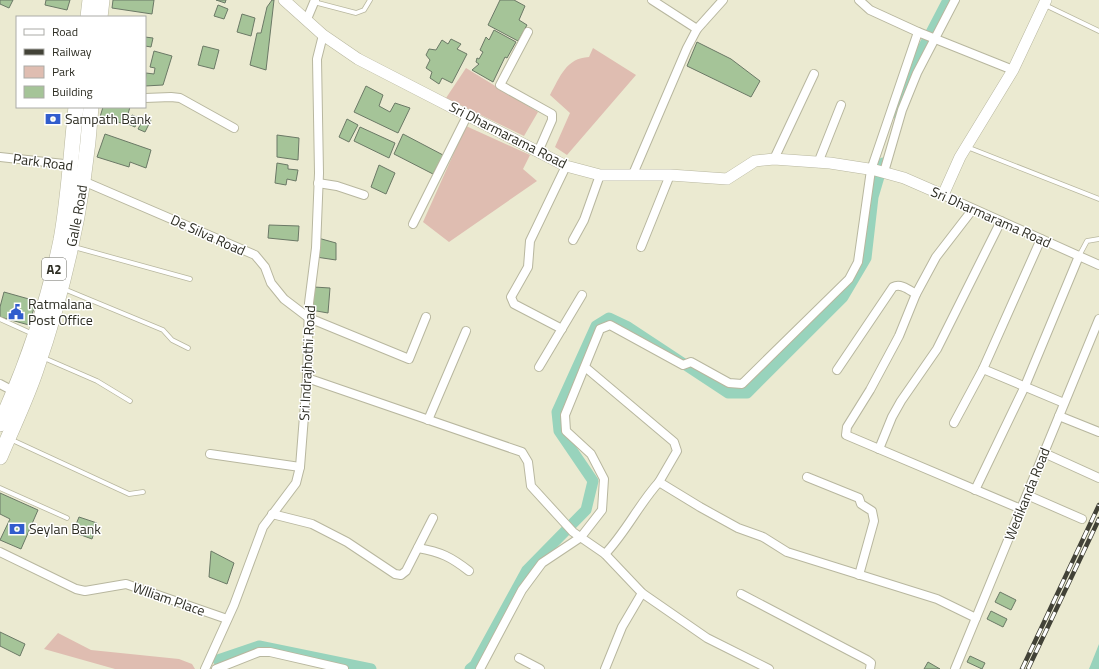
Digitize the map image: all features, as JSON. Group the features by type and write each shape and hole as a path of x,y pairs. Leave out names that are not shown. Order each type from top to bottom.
{"highway":[{"path":"88,16 90,0"},
{"path":"100,16 102,0"},
{"name":"Galle Road","path":"0,457 8,438 35,335 52,279 61,238 71,165 76,108"},
{"name":"Galle Road","path":"0,424 20,394 40,356 61,288 84,174 91,108"}],"street":[{"name":"Sri Dharmarama Road","path":"284,0 307,19 323,35 358,59 468,114 566,166 600,175 670,175 728,179 755,161 774,160 818,163 878,171 904,178 1099,265"},
{"path":"652,0 697,29"},
{"path":"633,174 697,29 723,0"},
{"path":"859,0 870,10 1013,70"},
{"path":"480,669 522,590 542,563 580,537 602,510 604,479 591,454 566,431 565,415 600,329 610,325 683,365 691,362 729,383 742,384 849,279 858,262 878,171 927,35 955,0"},
{"path":"307,19 314,1"},
{"path":"943,195 966,147 1013,70 1045,2"},
{"path":"528,32 500,85 552,114 552,120 538,152"},
{"name":"Sri Indrajhothi Road","path":"205,669 227,619 263,527 288,496 296,483 300,467 307,378 309,318 316,248 318,183 317,60 323,35"},
{"path":"878,171 917,73 927,35"},
{"path":"774,160 814,74"},
{"path":"146,98 180,98 234,128"},
{"path":"818,163 841,105"},
{"path":"413,224 468,114"},
{"name":"Park Road","path":"0,157 71,165 84,174"},
{"path":"562,329 514,304 511,297 528,267 530,241 566,166"},
{"name":"De Silva Road","path":"84,174 255,255 265,266 271,284 284,299 309,318 409,359 426,317"},
{"path":"573,240 584,220 600,175"},
{"path":"641,247 670,175"},
{"path":"318,183 337,186 364,195"},
{"path":"973,209 936,257 916,294 899,336 870,390 847,427 846,435 1021,508"},
{"path":"879,449 892,417 901,400 937,349 1001,221"},
{"path":"954,423 984,369 1041,239"},
{"path":"975,490 1025,386 1079,256"},
{"path":"837,370 893,287 897,285 902,286 916,294"},
{"path":"539,368 582,295"},
{"name":"Wedikanda Road","path":"955,669 1099,319"},
{"path":"428,420 466,331"},
{"path":"584,367 674,442 677,451 659,482 645,498 620,538 605,554"},
{"path":"984,369 1064,403"},
{"path":"307,378 522,452 528,462 531,486 573,532 605,554 642,594 707,638 769,669"},
{"path":"0,384 20,394"},
{"path":"1059,416 1099,432"},
{"path":"1044,453 1099,478"},
{"path":"210,454 300,467"},
{"path":"807,477 859,498 861,504 872,511 874,521 858,575"},
{"path":"659,482 738,528 764,538 788,552 937,599 976,618"},
{"path":"1027,495 1082,519"},
{"path":"272,514 312,524 347,542 395,574 401,575 406,571 433,518"},
{"path":"418,548 437,551 447,556 469,572"},
{"name":"Wlliam Place","path":"0,552 76,589 85,591 126,584 227,619"},
{"path":"605,669 622,627 642,594"},
{"path":"741,594 867,660 871,663 870,669"},
{"path":"216,669 259,652 270,652 344,669"},
{"path":"519,658 540,669"}],"lane":[{"path":"314,1 356,13 364,10 370,0"},
{"path":"1045,2 1099,31"},
{"path":"966,147 1099,199"},
{"path":"1079,256 1087,241 1099,239"},
{"path":"70,246 190,279"},
{"path":"61,288 163,330 172,340 188,348"},
{"path":"0,319 35,335"},
{"path":"40,356 97,381 130,401"},
{"path":"8,438 129,494 143,492"},
{"path":"0,488 67,518"}],"green space":[{"path":"593,48 636,75 567,155 555,147 570,113 550,95 561,75 569,65 581,58 589,57"},
{"path":"466,68 538,112 524,136 446,98"},
{"path":"466,126 530,155 523,169 537,181 449,242 423,222"},
{"path":"58,633 91,650 179,659 192,664 195,669 115,669 44,649"}],"shaded area":[{"path":"1099,644 1099,669 1089,669"}],"building":[{"path":"0,0 13,0 9,8 0,4"},
{"path":"46,0 70,0 67,10 45,5"},
{"path":"113,0 154,0 152,14 112,8"},
{"path":"216,0 226,0 225,3"},
{"path":"272,0 274,0 266,70 250,65 257,33 261,33 267,7"},
{"path":"500,0 514,0 525,6 519,20 527,25 518,41 488,25"},
{"path":"218,5 228,9 224,19 214,16"},
{"path":"242,14 255,18 251,36 237,32"},
{"path":"494,30 516,42 507,58 505,57 493,82 472,70 479,64 476,62 477,58 479,59 483,52 480,50 486,37 489,40"},
{"path":"146,37 153,38 151,47 146,46"},
{"path":"451,39 461,44 457,49 467,54 452,83 442,78 439,84 430,78 432,72 426,68 430,60 426,55 429,49 436,50 442,40 448,44"},
{"path":"697,42 731,59 760,81 751,97 687,66"},
{"path":"203,46 219,50 214,69 198,65"},
{"path":"154,51 172,56 163,85 146,86 146,73 154,74 155,68 150,67"},
{"path":"366,86 383,95 379,106 390,112 395,103 410,108 398,133 354,112"},
{"path":"103,108 130,108 125,124 100,117"},
{"path":"132,115 139,118 135,127 128,124"},
{"path":"145,116 151,120 145,132 138,129"},
{"path":"347,119 358,125 349,142 339,137"},
{"path":"360,127 395,143 389,158 354,141"},
{"path":"105,134 151,150 146,168 130,162 129,167 97,157"},
{"path":"403,134 443,155 433,174 394,154"},
{"path":"277,135 299,138 298,160 277,157"},
{"path":"277,163 288,165 288,169 298,170 296,181 287,179 286,185 275,183"},
{"path":"379,165 395,173 386,194 371,187"},
{"path":"269,225 299,226 298,241 268,238"},
{"path":"318,238 336,243 336,260 316,257"},
{"path":"314,287 330,288 328,313 311,310"},
{"name":"Ratmalana Post Office","path":"4,292 36,301 29,325 0,317 0,307"},
{"name":"Seylan Bank","path":"0,493 38,510 21,549 0,540 10,519 0,514"},
{"path":"79,517 97,523 92,539 73,532"},
{"path":"211,551 234,563 227,584 209,577"},
{"path":"1000,592 1016,600 1011,610 995,602"},
{"path":"991,611 1007,619 1003,627 987,619"},
{"path":"0,632 25,644 20,656 0,646"},
{"path":"970,656 985,663 982,669 967,662"},
{"path":"928,662 940,669 924,669"}],"waterway":[{"path":"898,114 909,75 948,0"},
{"path":"470,669 475,665 527,570 586,510 593,481 559,431 557,412 596,326 609,318 628,327 728,393 747,393 843,297 866,258 873,197 883,163"},
{"path":"218,660 259,646 371,669"}],"railway":[{"path":"1022,669 1099,505"},
{"path":"1028,669 1099,519"}],"place":[{"name":"Sampath Bank","path":"53,119"},
{"name":"Ratmalana Post Office","path":"16,312"},
{"name":"Seylan Bank","path":"17,529"}]}
